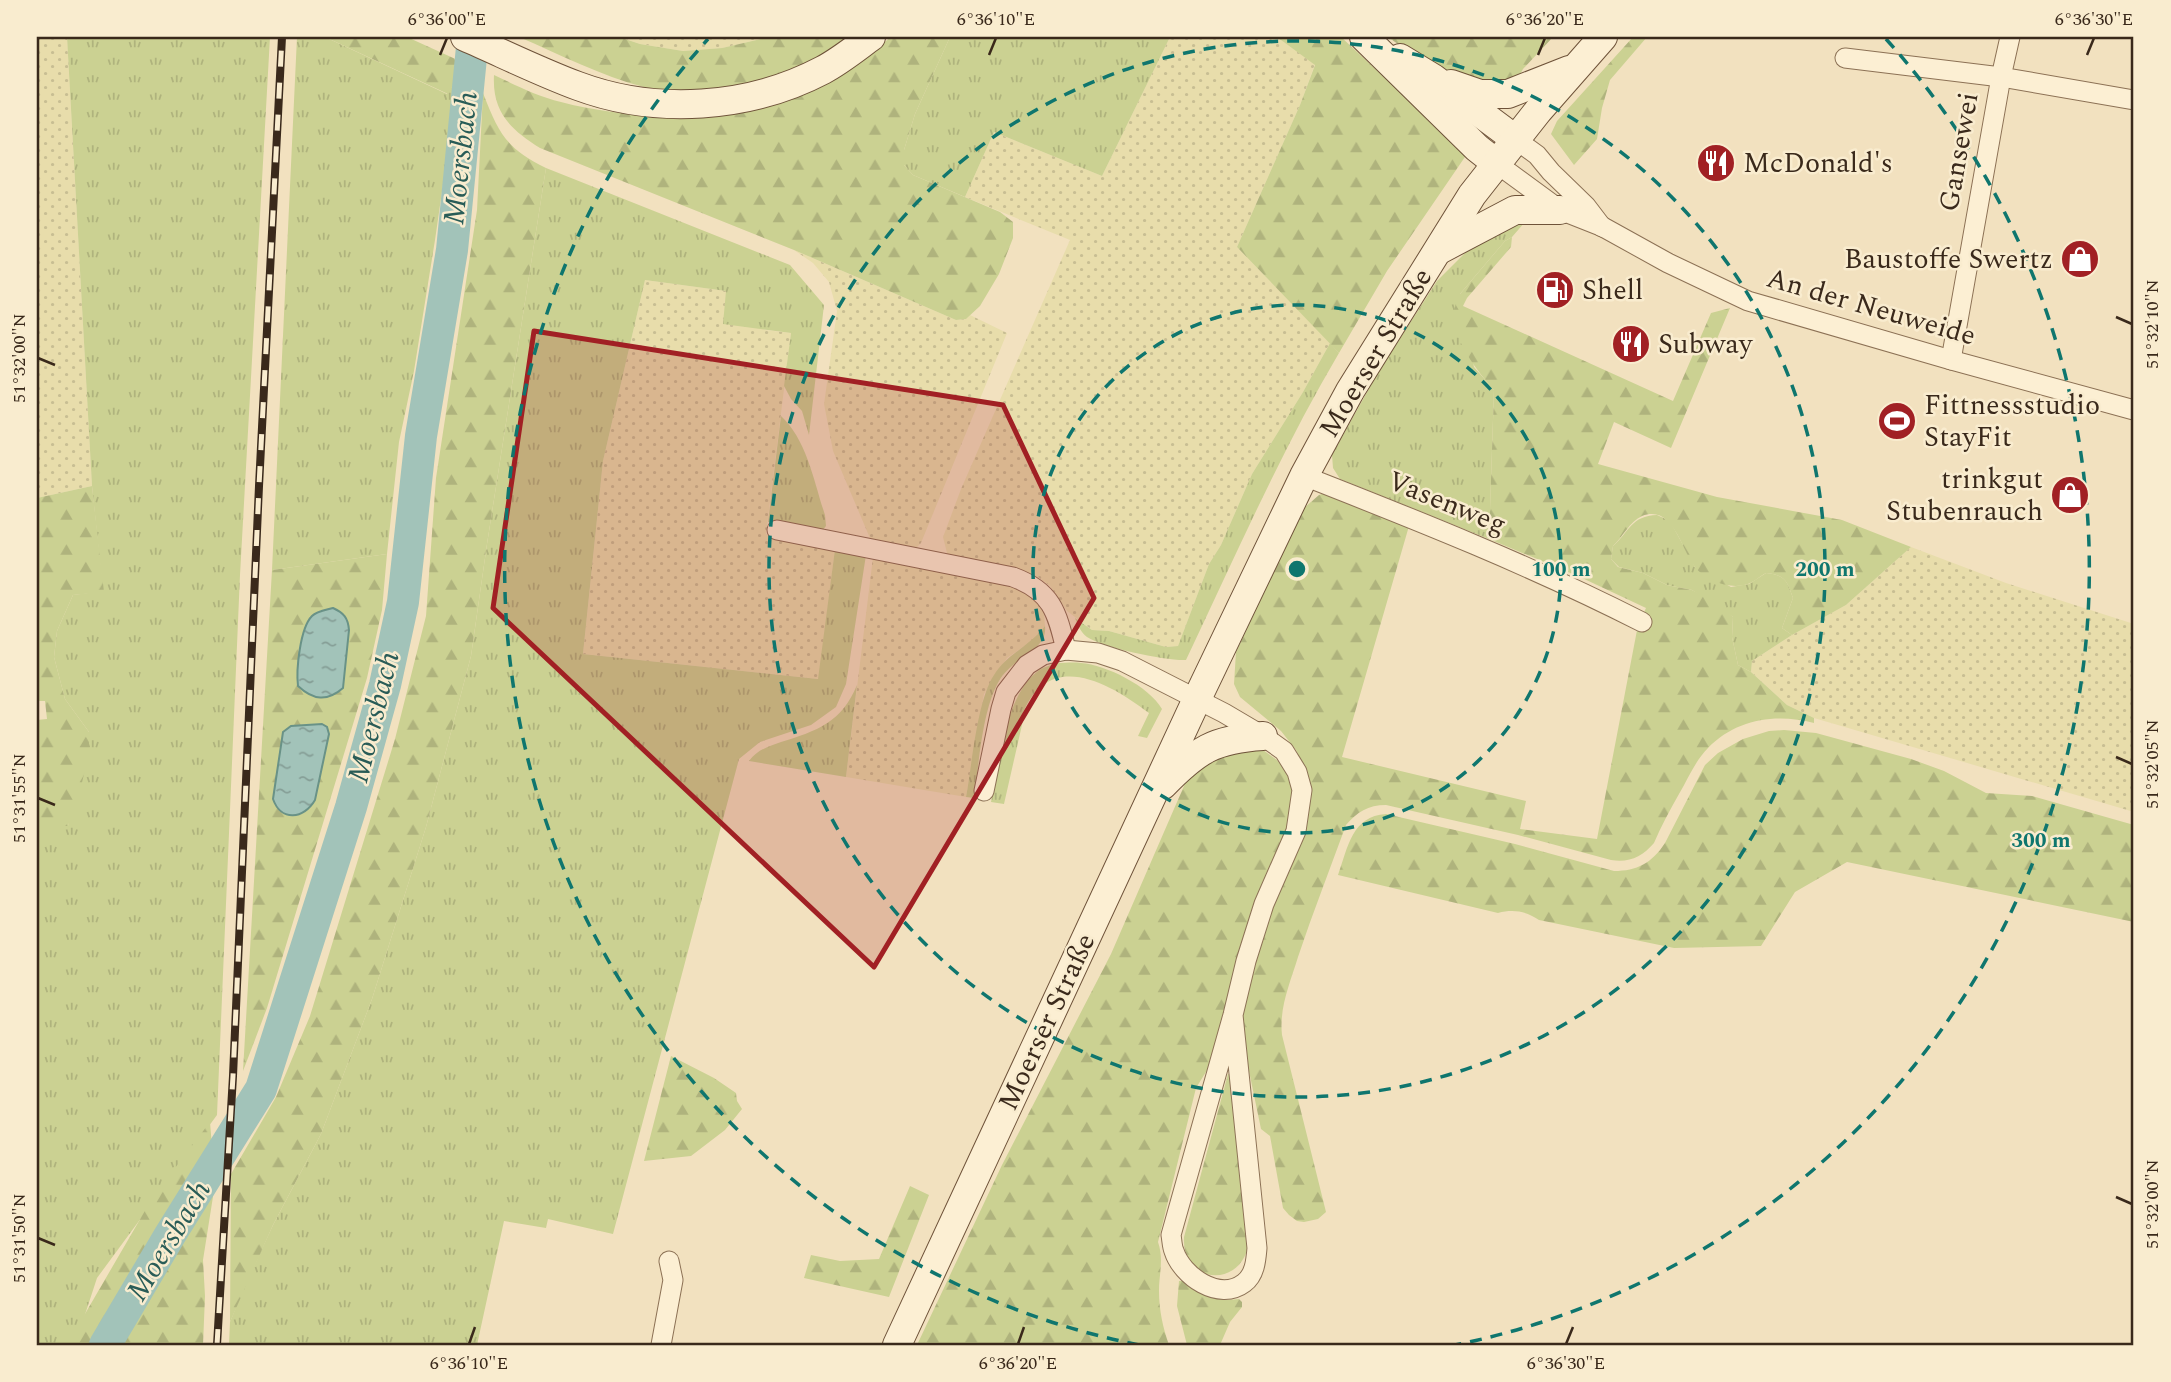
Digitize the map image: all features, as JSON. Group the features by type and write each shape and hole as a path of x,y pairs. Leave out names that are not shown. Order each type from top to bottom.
{"main road":[{"path":"465,37 579,87 626,100 691,104 735,100 799,82 825,69 871,37"},
{"path":"1364,37 1433,78 1516,139"},
{"path":"1364,37 1477,148 1496,163"},
{"name":"Moerser Straße","path":"897,1345 1197,699 1304,476 1350,391 1472,195 1575,67 1603,37"},
{"path":"1433,78 1480,94 1508,94 1575,67"},
{"path":"1438,250 1515,211 1560,210"},
{"path":"1152,797 1185,762 1213,744 1233,738 1263,736"}],"street":[{"name":"Gansewei","path":"1951,360 2010,37"},
{"path":"1845,58 2001,77 2134,100"},
{"name":"An der Neuweide","path":"1516,139 1537,155 1586,206 1603,228"},
{"name":"An der Neuweide","path":"1496,163 1560,210 1603,228 1668,263 1748,300 2134,410"},
{"name":"Vasenweg","path":"1304,476 1514,561 1642,622"},
{"path":"777,530 1013,577 1030,584 1044,594 1060,624 1066,650"},
{"path":"984,791 1000,709 1006,692 1027,666 1043,655 1066,650 1098,653 1122,661 1197,699 1263,736 1284,751 1297,772 1302,790 1296,831 1264,904 1246,961 1171,1235 1174,1252 1183,1268 1194,1279 1214,1289 1230,1289 1244,1283 1252,1273 1257,1248 1233,1016"},
{"path":"661,1345 673,1280 669,1261"}],"highlighted area":[{"path":"534,331 1003,405 1094,598 874,967 493,608"}],"shaded area":[{"path":"37,37 67,37 92,486 37,498"},
{"path":"619,37 769,37 722,48 683,51 640,44"},
{"path":"1170,37 1277,37 1315,64 1300,105 1237,247 1330,343 1252,474 1221,545 1209,564 1178,646 1166,647 1109,631 1092,630 1067,611 1050,586 1038,577 948,557 943,537 961,489 1070,240 965,197 994,132 1102,176"},
{"path":"794,250 956,320 966,319 970,315 1007,333 921,543 915,549 872,543 833,451 824,404 837,311 829,282 813,263"},
{"path":"645,280 726,291 765,330 791,333 766,534 835,549 819,679 583,654 603,461"},
{"path":"1911,547 2006,583 2134,624 2134,812 1814,718 1787,705 1751,672 1752,661 1846,605"},
{"path":"873,557 1013,586 1038,601 1044,613 1045,626 1036,638 1007,658 984,694 966,797 846,777"}],"green space":[{"path":"67,37 270,37 240,575 217,1115 97,1278 75,1345 37,1345 37,826 68,826 89,732 65,699 54,657 57,631 73,595 103,591 92,486"},
{"path":"297,37 325,37 447,94 455,82 435,240 414,371 399,442 387,554 272,570"},
{"path":"325,37 407,37 462,62 462,70 448,94"},
{"path":"519,37 619,37 640,44 683,51 722,48 769,37 853,37 808,64 775,77 738,87 681,92 628,82"},
{"path":"891,37 950,37 915,114 904,150 904,165 913,175 1000,212 1013,222 1013,238 999,274 980,306 966,319 956,320 794,250 540,148 520,134 505,118 494,88 494,75 552,100 613,112 665,116 862,60"},
{"path":"950,37 1170,37 1102,176 994,132 965,197 913,175 904,165 904,150 915,114"},
{"path":"1277,37 1341,37 1467,154 1387,271 1339,353 1237,247 1315,65"},
{"path":"1388,37 1553,37 1523,69 1516,82 1479,87 1419,59"},
{"path":"1633,37 1647,37 1610,80 1597,139 1574,165 1551,134 1557,121"},
{"path":"483,93 499,129 506,138 522,154 546,168 471,656 426,827 372,999 321,1134 273,1225 230,1322 231,1174 276,1097 310,1016 395,739 426,616 436,478 477,210"},
{"path":"546,168 790,265 824,305 809,435 802,411 784,386 791,333 723,324 726,291 645,280 603,461 583,654 818,679 835,549 866,555 846,684 836,707 811,725 760,742 739,759 613,1234 548,1219 546,1228 504,1221 477,1345 229,1345 230,1322 244,1288 273,1225 321,1134 372,999 426,827 471,656"},
{"path":"1525,222 1505,241 1460,294 1474,367 1494,390 1489,539 1340,479 1333,468 1332,455 1376,376 1437,281 1486,232"},
{"path":"1512,237 1511,247 1463,306 1673,401 1711,313 1730,308 1671,448 1614,422 1598,464 1717,497 1842,520 1911,547 1846,605 1792,635 1782,628 1793,598 1787,583 1781,577 1766,573 1741,586 1719,583 1695,567 1675,530 1661,516 1642,516 1630,526 1613,546 1611,559 1618,567 1643,573 1667,585 1692,590 1717,603 1733,617 1732,637 1738,665 1751,672 1787,705 1814,718 1814,723 1785,719 1757,721 1731,730 1719,738 1695,764 1654,843 1635,858 1611,860 1518,835 1386,805 1368,808 1350,820 1304,940 1282,1015 1282,1035 1326,1212 1318,1219 1297,1221 1283,1208 1270,1136 1261,1129 1241,1022 1264,931 1302,836 1306,772 1296,750 1281,731 1240,697 1234,684 1236,652 1304,508 1319,495 1333,490 1409,526 1342,757 1526,801 1520,829 1597,839 1638,625 1646,608 1489,539 1494,390 1469,358 1454,319 1460,294 1505,241"},
{"path":"1330,343 1339,353 1278,466 1186,660 1135,653 1095,641 1085,635 1075,618 1092,630 1109,631 1166,647 1178,646 1209,564 1221,545 1252,474"},
{"path":"781,416 797,437 809,462 825,515 826,526 821,532 768,522"},
{"path":"92,486 104,592 73,595 57,631 54,657 65,699 89,732 89,753 68,826 37,826 37,720 47,719 45,701 37,701 37,498"},
{"path":"1657,515 1670,521 1695,567 1731,587 1749,584 1766,573 1778,575 1787,583 1793,598 1782,628 1792,635 1752,661 1751,672 1738,665 1732,637 1733,617 1692,590 1667,585 1643,573 1619,567 1611,559 1613,546 1636,521"},
{"path":"387,554 382,610 367,678 267,1008 243,1071 272,570","holes":["283,732 329,734 315,800 310,808 291,816 273,799"]},
{"path":"1045,626 1041,642 1005,673 993,693 982,738 974,798 966,797 979,716 988,686 1005,661"},
{"path":"1058,663 1091,665 1114,672 1147,692 1162,709 1147,738 1138,736 1149,713 1133,701 1097,682 1080,677 1063,677 1047,682 1033,695 1022,715 1024,716 1004,804 991,802 1005,732 1018,696 1038,671"},
{"path":"857,685 846,777 749,761 764,749 806,734 827,723 844,708"},
{"path":"1769,731 1816,733 1911,759 1944,771 1986,793 2032,796 2134,825 2134,922 1847,862 1795,892 1761,946 1674,948 1539,920 1519,912 1498,913 1338,875 1349,844 1359,827 1366,820 1386,814 1515,844 1614,871 1637,867 1655,856 1665,843 1705,765 1718,753 1743,739"},
{"path":"1263,750 1277,760 1289,775 1294,791 1293,815 1247,925 1209,1067 1196,1088 1158,1242 1161,1260 1160,1305 1169,1345 917,1345 1002,1165 1111,954 1187,779 1204,756"},
{"path":"671,1056 714,1078 736,1093 742,1109 725,1130 691,1156 644,1161"},
{"path":"1228,1074 1231,1074 1249,1242 1244,1257 1235,1268 1225,1274 1213,1275 1201,1272 1192,1264 1186,1253 1184,1237"},
{"path":"210,1122 215,1184 203,1260 203,1345 74,1345 82,1319 153,1197"},
{"path":"910,1186 929,1195 889,1297 804,1278 811,1255 840,1261 879,1259"},
{"path":"1179,1281 1185,1281 1210,1297 1239,1299 1242,1302 1242,1307 1230,1322 1220,1345 1187,1345 1177,1306"}],"water":[{"path":"333,608 345,616 349,630 343,688 331,696 320,698 298,686 300,650 304,630 312,616"},
{"path":"322,724 327,727 329,734 315,800 299,814 281,812 273,799 283,732 291,726"}],"waterway":[{"name":"Moersbach","path":"105,1345 261,1089 351,807 385,685 403,602 421,436 452,250 473,37"}],"railway":[{"path":"217,1345 233,1076 282,37"}],"place":[{"name":"McDonald's","path":"1716,163"},
{"name":"Baustoffe Swertz","path":"2080,259"},
{"name":"Shell","path":"1555,290"},
{"name":"Subway","path":"1631,344"},
{"name":"Fittnessstudio StayFit","path":"1897,421"},
{"name":"trinkgut Stubenrauch","path":"2070,495"}]}
